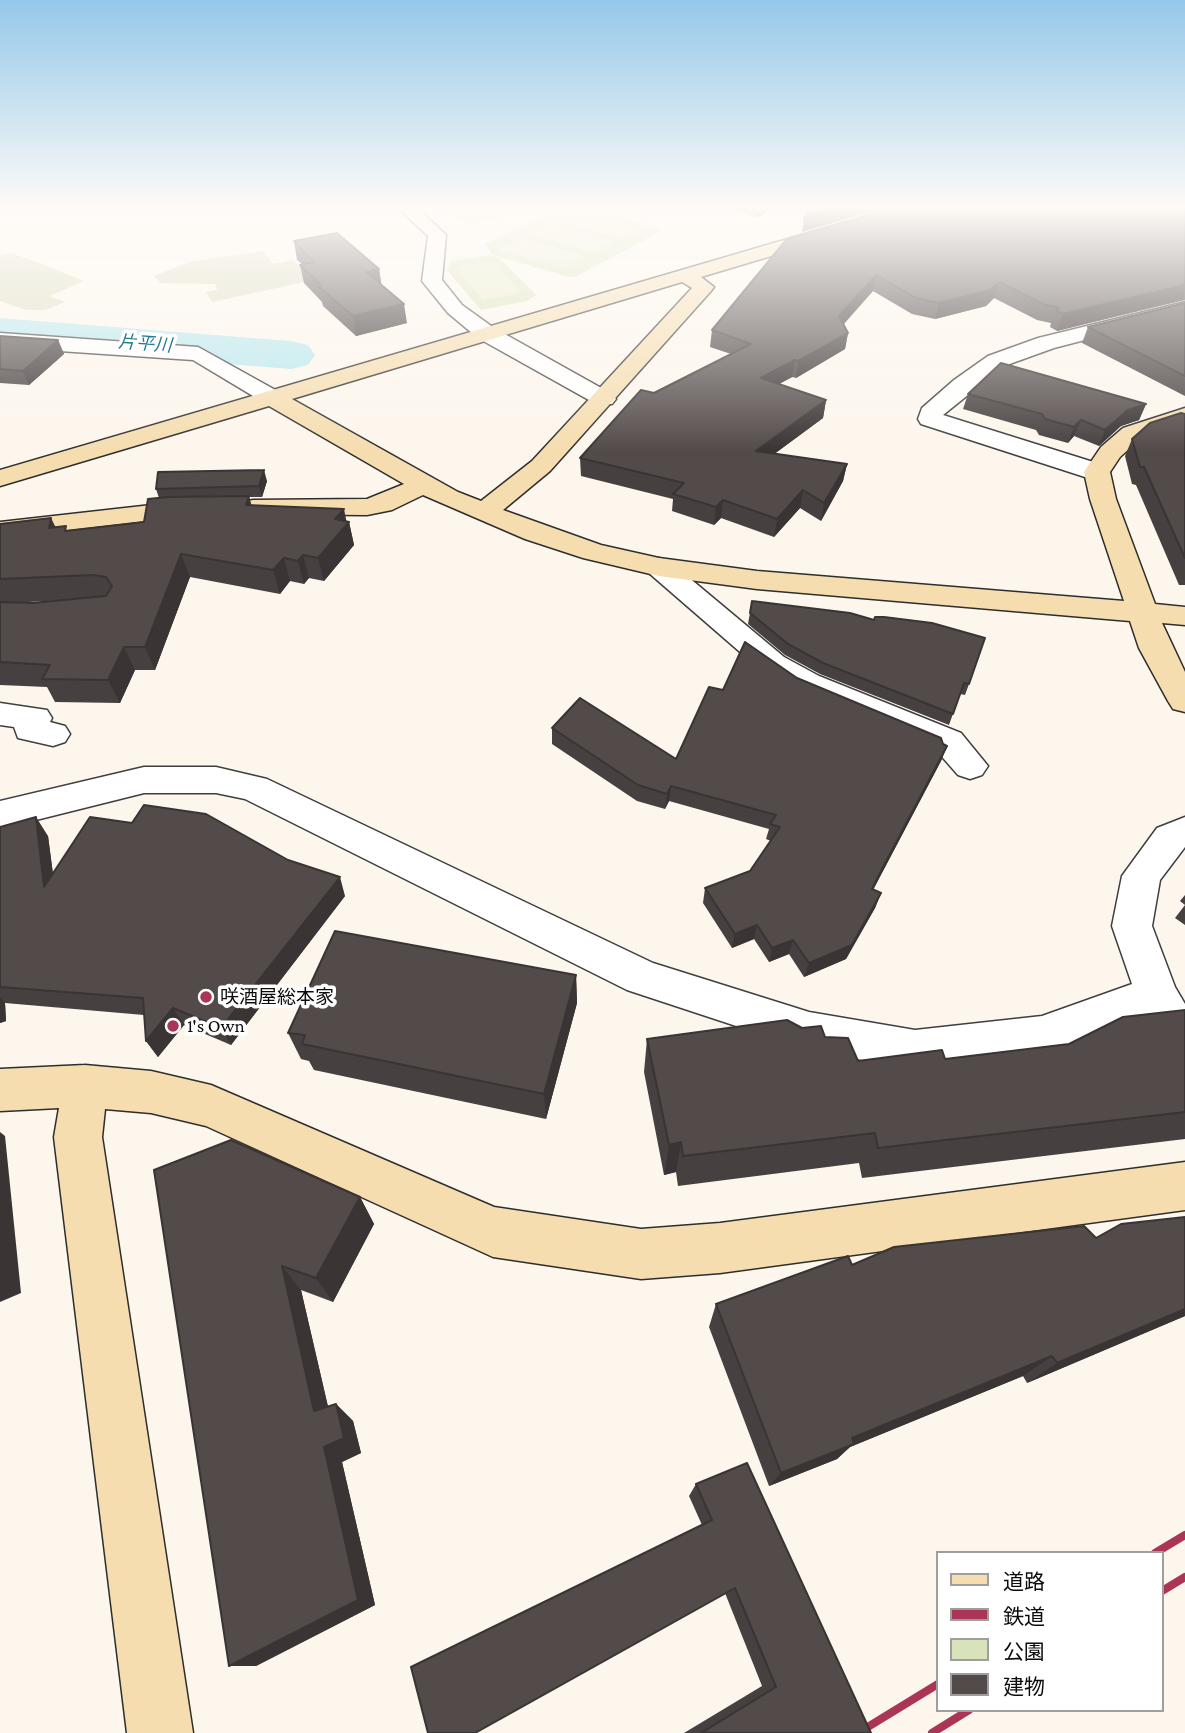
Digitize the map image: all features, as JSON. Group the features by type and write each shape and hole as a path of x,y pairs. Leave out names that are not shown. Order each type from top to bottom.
{"street":[{"path":"438,289 455,309 486,333 604,399"},
{"path":"0,478 641,289"},
{"path":"483,513 541,466 702,289"},
{"path":"1097,472 930,419 931,413 962,385 996,361 1046,343 1185,309"},
{"path":"0,340 198,354 423,485 483,513 593,552 659,567 839,588 1185,616"},
{"path":"1185,415 1132,433 1110,452 1097,472 1102,499 1155,648 1185,701"},
{"path":"0,530 176,509 367,507 382,504 423,485"},
{"path":"659,567 774,664 807,684 949,742 970,766"},
{"path":"0,714 35,718 30,730 52,734"},
{"path":"0,815 144,780 216,780 254,788 642,977 809,1031 915,1050 1042,1035 1156,993"},
{"path":"1185,831 1170,838 1141,876 1132,926 1156,993 1185,1045"},
{"path":"0,1090 85,1086 151,1092 211,1106 493,1232 641,1254 720,1248 1185,1186"},
{"path":"85,1086 78,1137 160,1733"}],"green space":[{"path":"0,289 66,289 50,296 65,302 45,310 27,310 0,301"},
{"path":"273,289 212,302 206,292"},
{"path":"463,289 530,289 536,295 527,301 481,310"},
{"path":"474,289 518,289 522,293 483,300"}],"building":[{"path":"321,289 386,289 404,304 353,316"},
{"path":"746,289 863,289 839,316 848,333 761,378 826,400 756,451 847,464 824,503 803,490 777,519 723,500 716,507 673,494 684,483 580,458 641,390 654,393 751,344 712,330"},
{"path":"900,289 991,289 939,303 916,298"},
{"path":"1013,289 1169,289 1063,314 1056,311 1059,308 1043,304"},
{"path":"1185,303 1185,376 1088,327"},
{"path":"0,336 58,340 23,371 0,369"},
{"path":"1001,363 1146,404 1128,410 1105,430 1081,420 1074,427 1045,419 1042,414 968,394"},
{"path":"1185,414 1185,558 1144,467 1140,467 1132,439 1150,423"},
{"path":"264,470 259,486 156,489 158,472"},
{"path":"249,496 246,505 344,509 335,519 349,522 318,558 303,555 298,561 284,558 273,570 181,554 145,647 124,647 108,680 42,679 50,665 0,662 0,602 32,603 106,596 112,586 106,577 94,575 0,579 0,524 51,518 49,528 66,526 65,531 144,522 148,499"},
{"path":"752,601 850,613 874,620 875,617 884,617 932,623 985,638 969,684 964,683 953,714 823,663 788,644 750,613"},
{"path":"745,642 797,678 941,738 947,746 872,889 881,893 852,945 809,963 793,940 772,948 757,925 735,934 705,888 750,871 780,827 770,824 776,815 671,786 667,794 638,785 552,728 580,698 676,759 709,687 723,690"},
{"path":"144,805 206,814 288,860 340,877 221,1028 173,1008 146,1041 143,998 0,987 0,827 36,817 44,887 90,817 132,823"},
{"path":"335,931 576,975 544,1094 302,1044 305,1035 288,1033"},
{"path":"1185,1010 1185,1112 878,1148 875,1133 683,1156 681,1142 669,1145 647,1039 787,1020 802,1028 821,1026 825,1037 848,1038 858,1061 942,1050 945,1059 1069,1044 1123,1017"},
{"path":"231,1140 360,1197 316,1278 282,1266 314,1411 336,1404 344,1438 324,1447 358,1600 229,1666 154,1170"},
{"path":"1185,1217 1185,1309 1057,1363 1052,1356 852,1438 854,1444 781,1473 716,1304 848,1256 852,1265 894,1247 1084,1226 1096,1238 1121,1224"},
{"path":"747,1463 871,1733 701,1733 776,1687 735,1588 475,1733 428,1733 411,1667 712,1520 696,1484"}],"waterway":[{"name":"片平川","path":"0,332 105,338 291,355"}],"railway":[{"path":"1158,1551 1185,1535"},
{"path":"1164,1590 1185,1577"},
{"path":"858,1733 936,1685"},
{"path":"932,1733 966,1712"}],"place":[{"name":"咲酒屋総本家","path":"206,997"},
{"name":"1's Own","path":"173,1026"}]}
